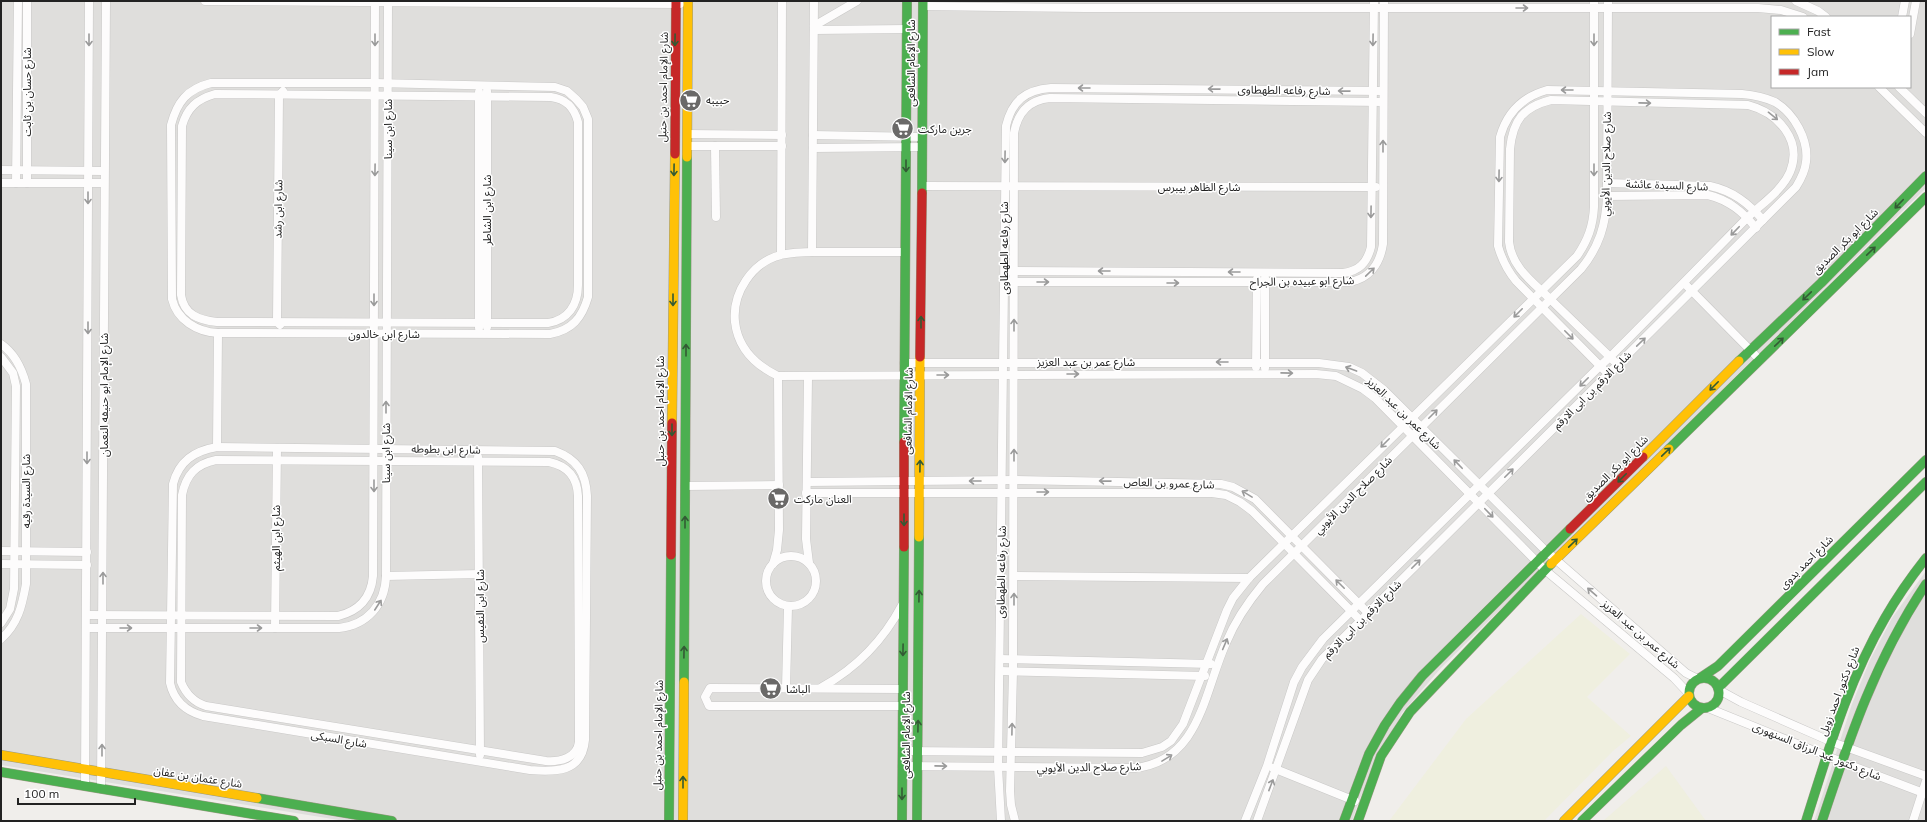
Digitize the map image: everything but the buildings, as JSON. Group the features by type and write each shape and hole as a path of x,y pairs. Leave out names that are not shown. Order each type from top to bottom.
{"street":[{"name":"شارع حسان بن ثابت","path":"16,183 18,1"},
{"name":"شارع حسان بن ثابت","path":"27,1 27,183"},
{"name":"شارع الإمام ابو حنيفه النعمان","path":"86,786 89,1"},
{"name":"شارع الإمام ابو حنيفه النعمان","path":"101,789 106,1"},
{"path":"205,1 688,2 683,821"},
{"name":"شارع ابن سينا","path":"87,615 338,616 356,609 369,595 373,576 376,96 375,1"},
{"name":"شارع ابن سينا","path":"87,628 339,628 356,624 370,615 381,601 386,584 388,1"},
{"path":"781,254 782,1"},
{"path":"812,252 814,1"},
{"path":"814,28 857,1"},
{"name":"شارع الإمام الشافعى","path":"902,821 907,1"},
{"path":"1796,1 1818,11 1825,16"},
{"path":"1902,16 1905,1"},
{"path":"1911,28 1916,1"},
{"name":"شارع الإمام احمد بن حنبل","path":"669,821 676,2"},
{"path":"923,4 1608,5 1758,8 1781,10 1800,16"},
{"name":"شارع الإمام الشافعى","path":"917,821 923,4"},
{"name":"شارع ابو عبيده بن الجراح","path":"1004,271 1343,273 1353,272 1362,266 1369,257 1370,248 1374,4"},
{"name":"شارع ابو عبيده بن الجراح","path":"1004,282 1348,282 1358,281 1365,277 1378,263 1381,254 1384,4"},
{"name":"شارع صلاح الدين الأيوبي","path":"902,751 1142,753 1152,751 1171,741 1183,724 1233,598 1250,578 1292,535 1577,256 1588,238 1592,228 1594,207 1594,5"},
{"name":"شارع صلاح الدين الأيوبي","path":"902,766 1134,768 1156,764 1175,753 1189,736 1235,622 1248,602 1263,584 1412,435 1581,269 1597,246 1606,219 1608,5"},
{"path":"814,28 907,29"},
{"name":"شارع ابن خالدون","path":"211,83 375,83 555,87 567,91 576,98 583,107 588,119 588,297 581,315 575,323 559,332 483,334 208,333 194,327 182,318 174,307 172,299 171,126 178,105 184,97 196,88 211,83"},
{"name":"شارع ابن رشد","path":"278,83 283,88 279,95 277,322 281,327 282,333"},
{"name":"شارع ابن الشاطر","path":"483,85 483,334"},
{"name":"شارع رفاعه الطهطاوى","path":"998,767 1004,374 1005,187 1006,126 1008,114 1016,102 1027,94 1039,89 1051,88 1383,91"},
{"path":"1880,88 1926,133"},
{"path":"1900,88 1926,113"},
{"path":"1185,89 1185,101"},
{"name":"شارع الارقم بن ابى الارقم","path":"1257,821 1277,770 1303,692 1314,669 1367,612 1693,292 1796,187 1804,174 1807,161 1805,142 1795,121 1776,103 1753,96 1712,93 1547,90 1534,94 1521,101 1504,123 1500,137 1498,246 1501,259 1507,271 1608,374"},
{"path":"1712,93 1712,104"},
{"name":"شارع ابن خالدون","path":"215,94 279,95 551,97 566,102 572,107 578,122 578,293 573,308 555,322 483,324 207,321 199,319 186,308 182,302 181,295 182,126 187,112 196,101 215,94"},
{"name":"شارع رفاعه الطهطاوى","path":"1011,768 1014,576 1014,133 1016,121 1022,111 1031,103 1050,98 1185,101 1383,102"},
{"name":"شارع الارقم بن ابى الارقم","path":"1245,821 1267,766 1294,682 1302,667 1323,639 1471,495 1479,486 1610,357 1684,283 1783,183 1790,173 1793,161 1793,149 1790,137 1784,127 1775,118 1758,108 1748,105 1550,100 1527,110 1518,119 1512,133 1510,252 1514,262 1521,271 1610,357 1618,364"},
{"path":"687,134 782,135"},
{"path":"813,135 922,137"},
{"path":"687,146 782,146"},
{"path":"715,146 716,217"},
{"path":"813,148 922,147"},
{"path":"1,170 104,170"},
{"path":"172,172 182,172"},
{"path":"578,174 588,174"},
{"name":"شارع ابو بكر الصديق","path":"1352,800 1369,754 1380,733 1398,706 1422,676 1750,350 1821,283 1926,176"},
{"path":"1,183 104,183"},
{"name":"شارع السيدة عائشة","path":"1607,183 1710,186 1720,188 1740,197 1763,220"},
{"name":"شارع الظاهر بيبرس","path":"922,186 1383,187"},
{"path":"674,189 687,190"},
{"name":"شارع السيدة عائشة","path":"1607,196 1708,195 1726,201 1748,218 1756,228"},
{"path":"1358,821 1371,779 1382,755 1410,712 1555,560 1926,197"},
{"path":"808,377 806,539 809,563 816,577 814,592 804,604 788,607 776,601 768,590 767,576 773,564 779,540 778,376 765,370 753,361 744,349 738,336 735,321 737,300 746,279 756,268 781,254 812,252 905,252"},
{"path":"1256,373 1257,283 1261,272"},
{"path":"1261,272 1265,283 1265,373"},
{"path":"1684,283 1760,360"},
{"name":"شارع ابن رشد","path":"272,333 273,326 277,322"},
{"path":"217,447 218,333"},
{"name":"شارع السيدة رقيه","path":"1,344 12,354 23,373 26,384 26,584 21,610 15,622 1,639"},
{"name":"شارع السيدة رقيه","path":"1,357 13,373 16,386 14,564 12,599 10,609 1,623"},
{"name":"شارع عمر بن عبد العزيز","path":"904,363 1256,362 1319,363 1349,367 1362,373 1373,381 1412,417 1487,495 1555,560 1686,673 1699,679"},
{"name":"شارع عمر بن عبد العزيز","path":"778,376 1256,373 1336,376 1363,388 1403,426 1545,570 1680,683 1689,695"},
{"path":"672,374 686,375"},
{"name":"شارع ابن بطوطه","path":"170,628 174,479 181,465 188,457 197,452 217,447 555,451 571,459 583,472 587,484 580,742 575,758"},
{"name":"شارع ابن الهيثم","path":"275,628 277,448"},
{"name":"شارع ابن النفيس","path":"478,450 480,574 480,762"},
{"name":"شارع ابن بطوطه","path":"181,628 182,495 184,484 189,475 197,467 206,462 216,460 478,461 550,462 559,464 567,469 574,477 577,486 583,617"},
{"name":"شارع احمد بدوى","path":"1699,679 1718,666 1926,460"},
{"name":"شارع عمرو بن العاص","path":"806,482 1014,480 1221,484 1233,487 1254,499 1292,535 1367,612"},
{"path":"1582,821 1681,725 1705,708 1712,706 1718,699 1719,689 1926,482"},
{"path":"685,486 779,485"},
{"name":"شارع عمرو بن العاص","path":"806,493 1212,493 1226,496 1240,502 1284,543 1360,620"},
{"path":"1,551 87,552"},
{"path":"773,564 781,558 791,556 800,558 809,563"},
{"name":"شارع دكتور احمد زويل","path":"1806,821 1852,685 1876,632 1894,602 1926,558"},
{"path":"1,564 87,565"},
{"path":"386,576 480,574"},
{"path":"1014,576 1250,578"},
{"path":"1822,821 1876,668 1902,619 1926,584"},
{"path":"821,688 838,678 870,652 894,620 904,602"},
{"path":"786,688 788,607"},
{"name":"شارع السبكى","path":"170,628 170,683 172,691 180,705 194,713 530,770 553,772 566,769 575,758"},
{"name":"شارع السبكى","path":"181,628 181,682 188,695 199,704 553,762 575,758"},
{"path":"1000,660 1218,664"},
{"path":"1000,671 1213,676"},
{"path":"1705,708 1692,703 1689,695 1691,685 1699,679 1713,681 1719,689"},
{"path":"671,688 684,688"},
{"path":"902,688 710,688 704,697 709,706 902,706"},
{"name":"شارع دكتور عبد الرزاق السنهورى","path":"1719,689 1741,702 1832,742 1926,776"},
{"path":"1564,821 1689,695"},
{"path":"671,706 684,706"},
{"name":"شارع دكتور عبد الرزاق السنهورى","path":"1705,708 1924,793"},
{"name":"شارع عثمان بن عفان","path":"1,755 392,821"},
{"path":"1267,766 1364,804"},
{"path":"998,767 1001,821"},
{"path":"1011,768 1011,805 1015,821"},
{"path":"1,772 294,821"},
{"path":"1913,821 1924,793 1926,781"},
{"path":"1344,821 1352,800"}],"shaded area":[{"path":"1,1 1926,1 1926,188 1441,668 1402,713 1360,798 1352,821 345,821 1,765"},
{"path":"1926,571 1926,821 1814,821 1852,704 1870,660 1892,618"}],"green space":[{"path":"1581,614 1630,654 1587,697 1631,736 1613,751 1544,821 1389,821 1466,719"},
{"path":"1666,766 1706,821 1603,821 1610,815"}],"traffic: fast":[{"path":"904,442 907,1"},
{"path":"922,193 923,1"},
{"path":"684,682 687,157"},
{"path":"1739,361 1821,283 1926,176"},
{"path":"1669,449 1926,197"},
{"path":"1700,678 1718,666 1926,460"},
{"path":"1718,688 1926,482"},
{"path":"1344,821 1369,754 1385,725 1400,703 1422,676 1570,529"},
{"path":"917,821 919,537"},
{"path":"902,821 904,547"},
{"path":"669,821 671,555"},
{"path":"1806,821 1840,717 1860,667 1890,610 1904,587 1926,558"},
{"path":"1358,821 1381,756 1410,712 1551,564"},
{"path":"1822,821 1854,728 1866,699 1908,612 1926,584"},
{"path":"1704,678 1715,682 1719,693 1715,704 1704,708 1693,704 1689,693 1693,682 1704,678"},
{"path":"1582,821 1681,725 1702,708"},
{"path":"1,772 294,821"},
{"path":"257,798 392,821"}],"traffic: slow":[{"path":"687,157 688,1"},
{"path":"672,423 675,154"},
{"path":"919,537 920,357"},
{"path":"1643,457 1739,361"},
{"path":"1551,564 1669,449"},
{"path":"683,821 684,682"},
{"path":"1564,821 1689,696"},
{"path":"1,755 257,798"}],"traffic: jam":[{"path":"675,154 676,1"},
{"path":"920,357 922,193"},
{"path":"671,555 672,423"},
{"path":"904,442 904,547"},
{"path":"1570,529 1643,457"}],"place":[{"name":"حبيبه","path":"691,100"},
{"name":"جرين ماركت","path":"903,129"},
{"name":"العنان ماركت","path":"778,499"},
{"name":"الباشا","path":"770,689"}]}
